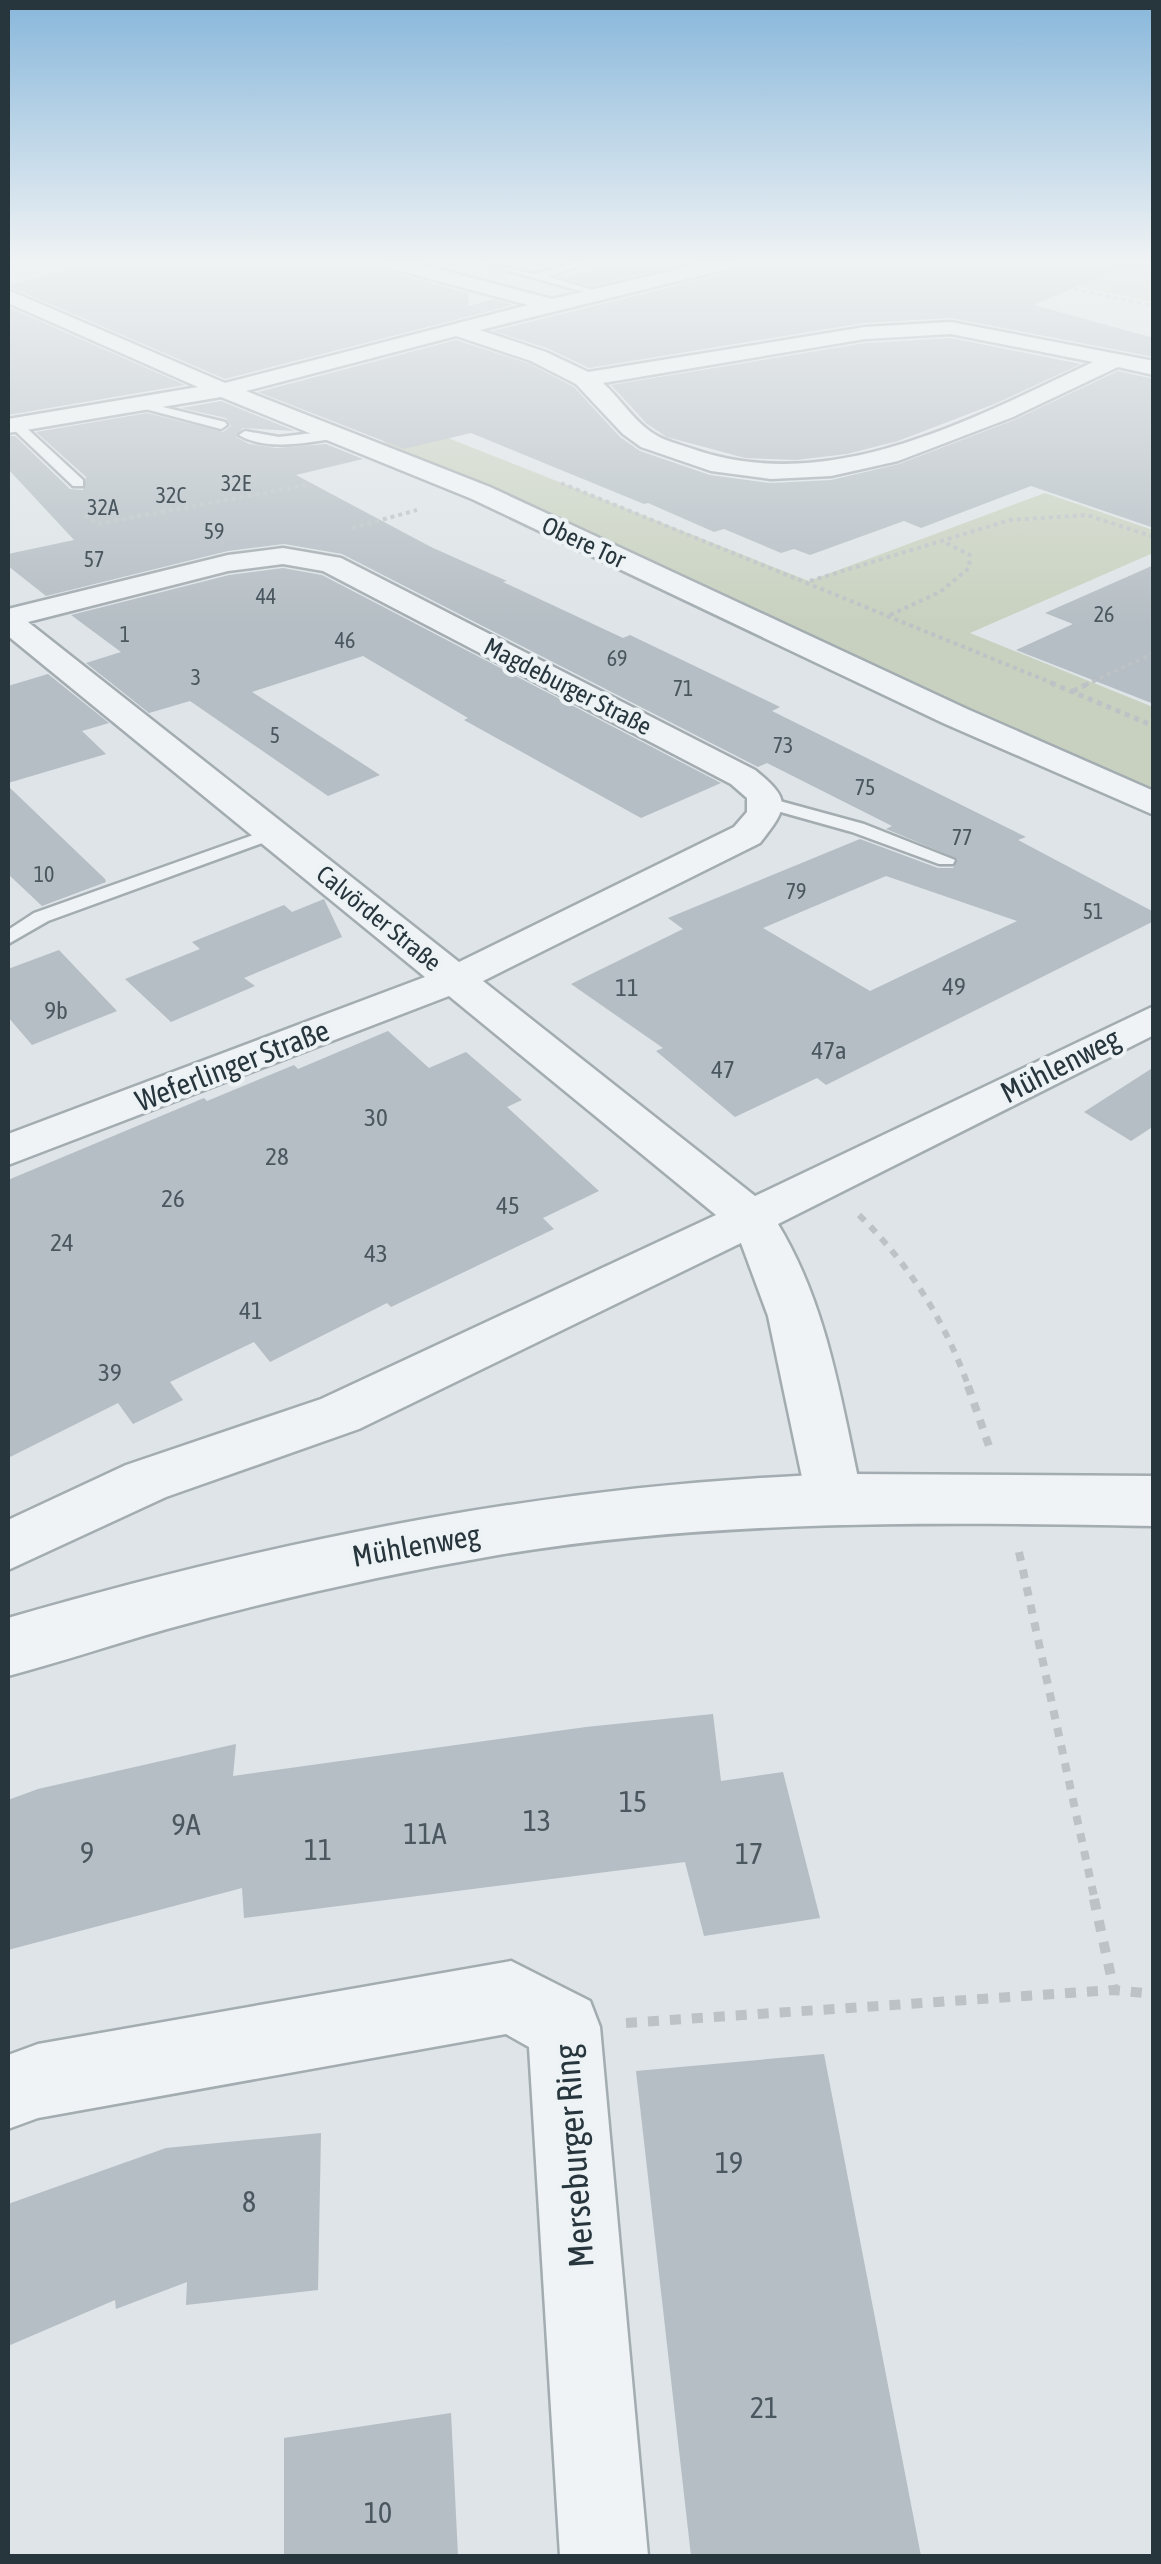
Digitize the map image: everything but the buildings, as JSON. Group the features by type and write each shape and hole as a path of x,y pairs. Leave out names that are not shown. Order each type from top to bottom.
{"street":[{"name":"Obere Tor","path":"208,384 481,493 954,716 1154,804"},
{"path":"12,425 247,384"},
{"path":"590,384 646,440 721,468 817,473 886,458 996,416 1065,384"},
{"name":"Magdeburger Straße","path":"8,619 228,563 283,556 331,564 743,777 766,794 765,802"},
{"name":"Calvörder Straße","path":"8,619 750,1216"},
{"path":"456,979 747,834 765,814 765,802"},
{"name":"Weferlinger Straße","path":"8,1150 456,979"},
{"name":"Mühlenweg","path":"8,1546 146,1481 340,1414 824,1183 1154,1018"},
{"path":"750,1216 769,1245 785,1283 835,1501"},
{"name":"Mühlenweg","path":"8,1647 140,1606 321,1562 479,1533 668,1508 1007,1498 1154,1500"},
{"name":"Merseburger Ring","path":"8,2092 38,2080 511,1997 564,2028 604,2556"}],"lane":[{"path":"138,404 221,425"},
{"path":"12,425 78,483"},
{"path":"244,435 258,440 338,434"},
{"path":"765,802 858,828 946,860"},
{"path":"8,938 41,917 273,833"}],"path":[{"path":"553,480 809,581 1154,726"},
{"path":"78,483 55,495 97,524 308,485"},
{"path":"283,556 306,540 481,493"},
{"path":"809,581 1010,520 1087,514 1154,537"},
{"path":"889,615 940,592 970,568 970,555 941,540"},
{"path":"1072,692 1154,653"},
{"path":"824,1183 878,1231 920,1279 967,1380 1007,1498 1114,1990"},
{"path":"564,2028 1114,1990 1154,1994"}],"green space":[{"path":"357,402 809,581 1045,493 1153,530 1153,553 970,633 1153,707 1153,804 404,461 378,436"}]}
